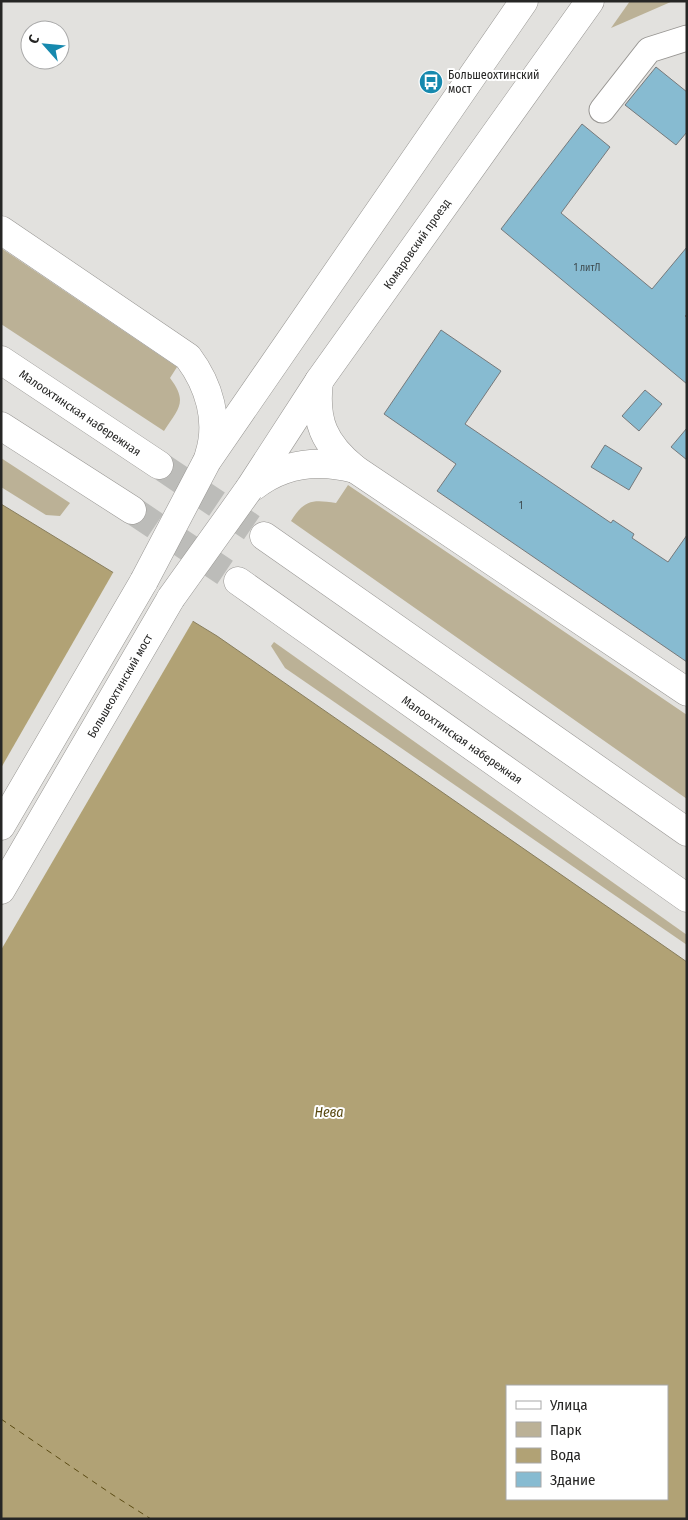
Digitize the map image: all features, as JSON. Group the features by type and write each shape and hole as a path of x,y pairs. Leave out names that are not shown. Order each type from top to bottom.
{"main road":[{"path":"1,826 144,581 206,461 524,1"},
{"name":"Комаровский проезд","path":"249,489 319,381 590,1"},
{"path":"1,230 188,357 203,382 212,408 213,435 206,461"},
{"name":"Малоохтинская набережная","path":"1,360 159,465"},
{"path":"319,381 318,415 323,431 342,458 355,469 687,692"},
{"path":"1,426 132,510"},
{"path":"249,489 275,472 305,464 338,464 355,469"},
{"name":"Большеохтинский мост","path":"1,890 171,598 249,489"},
{"path":"264,536 687,832"},
{"name":"Малоохтинская набережная","path":"238,581 687,898"}],"lane":[{"path":"602,110 649,50 687,38"}],"green space":[{"path":"630,1 673,1 611,28"},
{"path":"1,248 177,367 170,378 179,393 179,405 164,431 1,324"},
{"path":"1,458 70,503 60,516 46,515 1,487"},
{"path":"348,485 687,715 687,799 291,521 300,509 309,503 321,501 336,503"},
{"path":"274,642 687,935 687,945 285,668 271,646"}],"water":[{"name":"Нева","path":"1,504 217,636 687,962 687,1519 1,1519"}],"pier":[{"path":"114,571 194,619 1,950 1,768"}],"building":[{"path":"656,67 687,92 687,132 676,145 625,105"},
{"path":"582,124 610,147 561,213 652,289 687,247 687,314 685,316 687,318 687,384 501,229"},
{"path":"441,330 501,371 465,424 611,523 613,520 634,534 632,538 668,562 687,535 687,662 437,491 456,464 384,414"},
{"path":"645,390 662,404 639,431 622,416"},
{"path":"687,428 687,460 671,447"},
{"path":"605,445 642,468 629,490 591,467"}],"ferry route":[{"path":"1,1419 151,1519"}],"tunnel":[{"path":"159,465 264,536"},
{"path":"132,510 238,581"}],"place":[{"name":"Большеохтинский мост","path":"431,82"}]}
